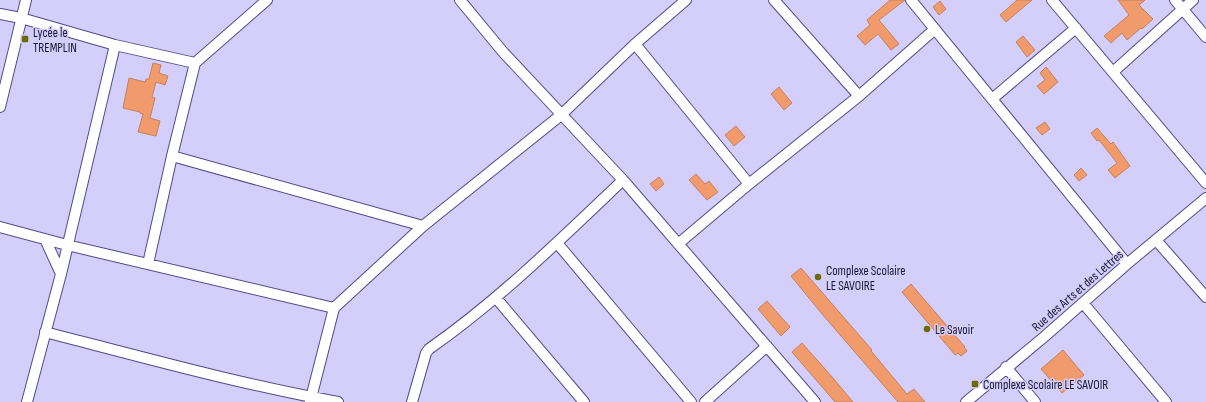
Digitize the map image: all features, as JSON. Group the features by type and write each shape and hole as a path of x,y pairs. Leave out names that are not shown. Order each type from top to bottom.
{"street":[{"path":"0,107 26,0"},
{"path":"148,264 172,156 195,63 267,0"},
{"path":"460,0 503,52 623,180 815,402"},
{"path":"311,400 334,308 423,226 561,115 635,44 686,0"},
{"path":"774,0 859,96"},
{"path":"911,0 1127,264"},
{"path":"1052,0 1206,183"},
{"path":"1174,0 1206,37"},
{"path":"1113,72 1193,0"},
{"path":"0,14 21,18 115,45 195,63"},
{"path":"992,99 1076,28"},
{"path":"678,244 749,184 859,96 935,29"},
{"path":"635,44 749,184"},
{"path":"27,402 61,274 115,45"},
{"path":"172,156 423,226"},
{"path":"412,402 426,353 429,349 496,298 557,243 623,180"},
{"name":"Rue des Arts et des Lettres","path":"966,402 1206,198"},
{"path":"0,227 67,245 334,308"},
{"path":"46,239 61,274"},
{"path":"1156,240 1206,297"},
{"path":"557,243 691,402"},
{"path":"496,298 584,402"},
{"path":"1083,303 1166,402"},
{"path":"45,332 311,400 338,402"},
{"path":"705,402 767,346"},
{"path":"1006,367 1035,402"}],"building":[{"path":"890,0 905,0 879,20 899,44 891,50 878,34 865,45 857,36 870,25 867,20"},
{"path":"1017,0 1032,0 1006,22 1000,15"},
{"path":"1118,0 1145,0 1139,5 1153,19 1127,40 1122,33 1111,43 1104,36 1129,15"},
{"path":"940,1 946,9 939,15 933,7"},
{"path":"1023,36 1035,50 1027,57 1016,42"},
{"path":"153,63 161,65 159,73 168,76 165,85 156,82 152,97 155,98 150,118 160,121 156,136 138,132 143,114 123,108 129,78 145,82 146,79 149,79"},
{"path":"1046,67 1058,82 1044,94 1037,86 1045,80 1040,73"},
{"path":"779,87 792,103 784,110 771,94"},
{"path":"1045,122 1050,129 1042,135 1036,128"},
{"path":"736,126 745,137 734,146 725,135"},
{"path":"1097,128 1111,144 1113,142 1130,166 1115,178 1108,170 1117,163 1099,140 1097,141 1091,133"},
{"path":"1081,168 1087,175 1079,181 1074,175"},
{"path":"696,174 705,184 709,181 718,192 707,200 689,180"},
{"path":"659,177 664,184 656,191 650,184"},
{"path":"801,268 872,350 871,351 907,394 914,389 925,402 898,402 791,276"},
{"path":"911,284 965,347 967,351 961,356 958,353 955,355 902,292"},
{"path":"767,301 790,327 781,336 758,309"},
{"path":"802,343 853,402 835,402 792,352"},
{"path":"1063,350 1084,375 1062,393 1041,369"}],"place":[{"name":"Lycée le TREMPLIN","path":"25,39"},
{"name":"Complexe Scolaire LE SAVOIRE","path":"818,277"},
{"name":"Le Savoir","path":"927,329"},
{"name":"Complexe Scolaire LE SAVOIR","path":"975,384"}]}
